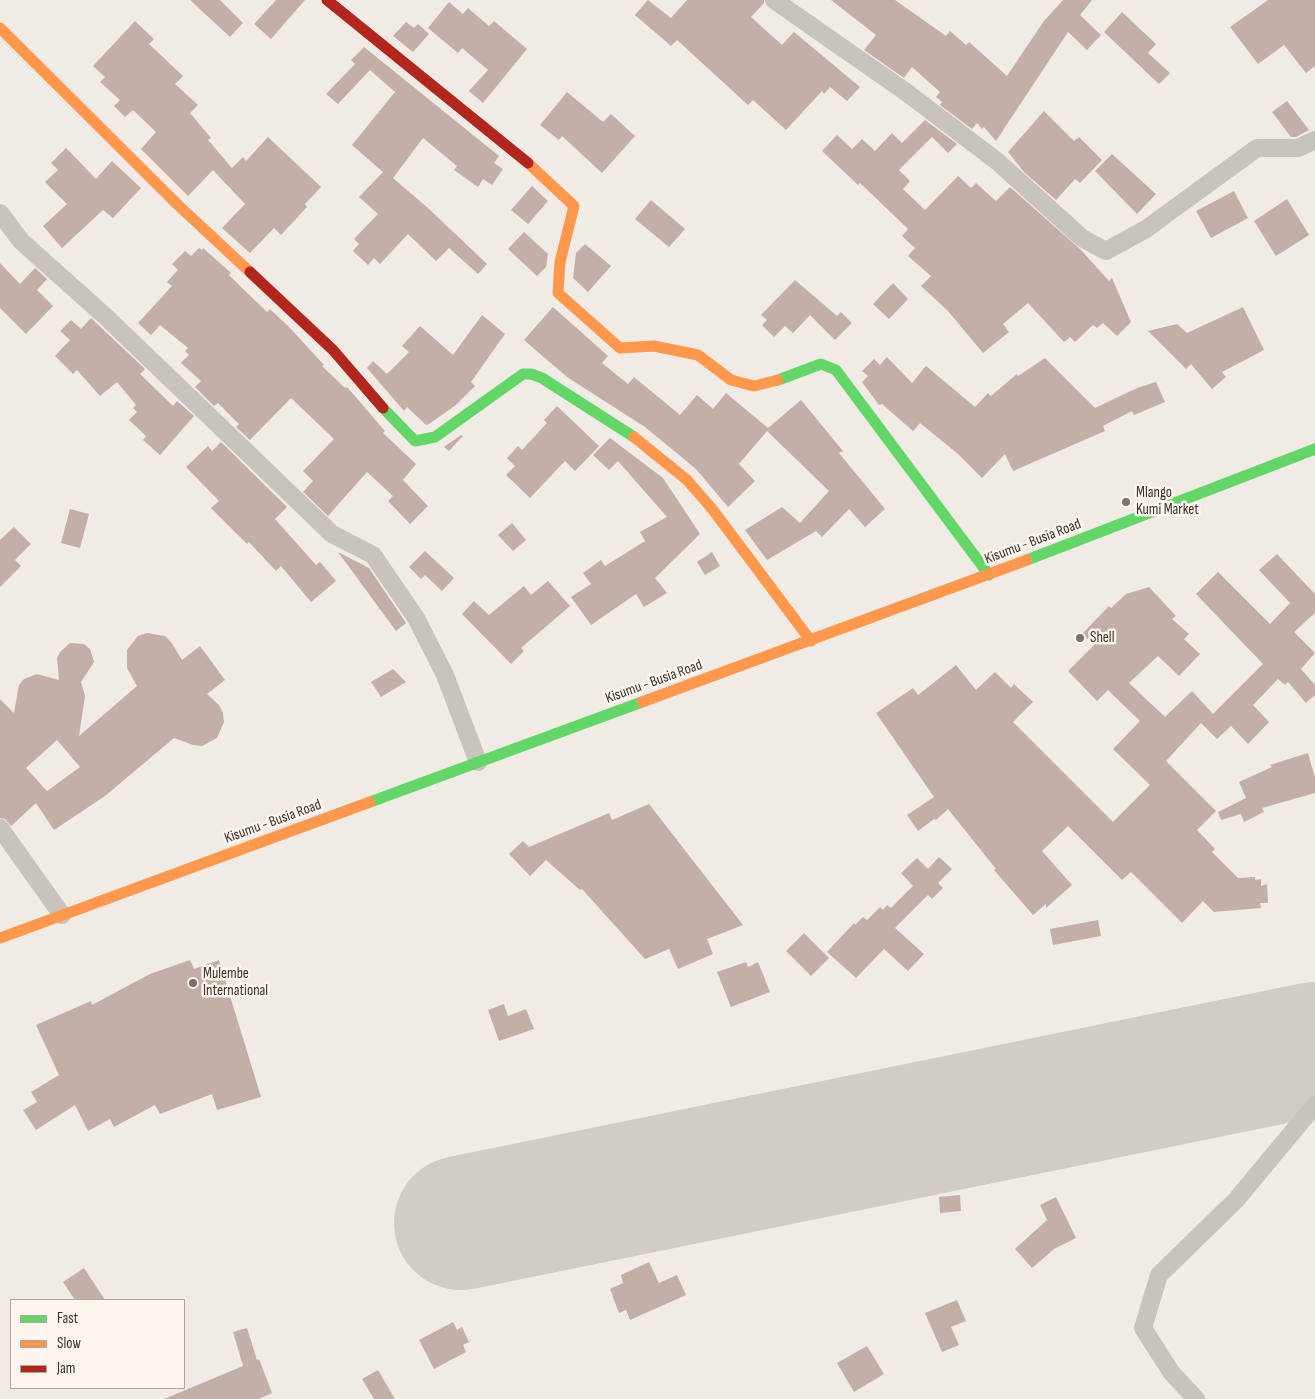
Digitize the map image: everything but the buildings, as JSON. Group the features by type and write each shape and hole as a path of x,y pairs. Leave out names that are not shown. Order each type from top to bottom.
{"main road":[{"path":"327,0 523,158 574,206 560,262 558,294 606,336 620,348 654,346 698,355 732,380 754,386 781,380 822,364 836,370 989,576"},
{"path":"0,28 178,205 333,350 407,435 416,441 435,437 523,374 531,374 542,378 636,438 688,480 713,510 810,641"},
{"name":"Kisumu - Busia Road","path":"0,938 989,576 1315,449"}],"street":[{"path":"774,0 906,92 998,162 1082,238 1106,251 1146,229 1257,148 1298,148 1315,140"},
{"path":"0,212 21,241 120,330 332,534 373,555 420,626 445,675 478,762"},
{"path":"0,828 62,915"},
{"path":"1196,1399 1171,1372 1143,1328 1159,1275 1236,1200 1315,1105"}],"runway":[{"path":"461,1223 1315,1049"}],"traffic: fast":[{"path":"778,380 821,364 836,370 989,575"},
{"path":"383,408 415,441 435,437 523,374 531,374 542,378 634,437"},
{"path":"1027,560 1315,449"},
{"path":"370,802 642,702"}],"traffic: slow":[{"path":"0,28 178,205 250,272"},
{"path":"528,163 574,206 560,262 558,293 620,348 654,346 698,355 731,380 754,386 778,380"},
{"path":"634,437 687,480 713,510 811,641"},
{"path":"642,702 1027,560"},
{"path":"0,938 370,802"}],"traffic: jam":[{"path":"327,0 528,163"},
{"path":"250,272 333,350 383,408"}],"place":[{"name":"Mlango Kumi Market","path":"1126,502"},
{"name":"Shell","path":"1080,638"},
{"name":"Mulembe International","path":"193,983"}]}
